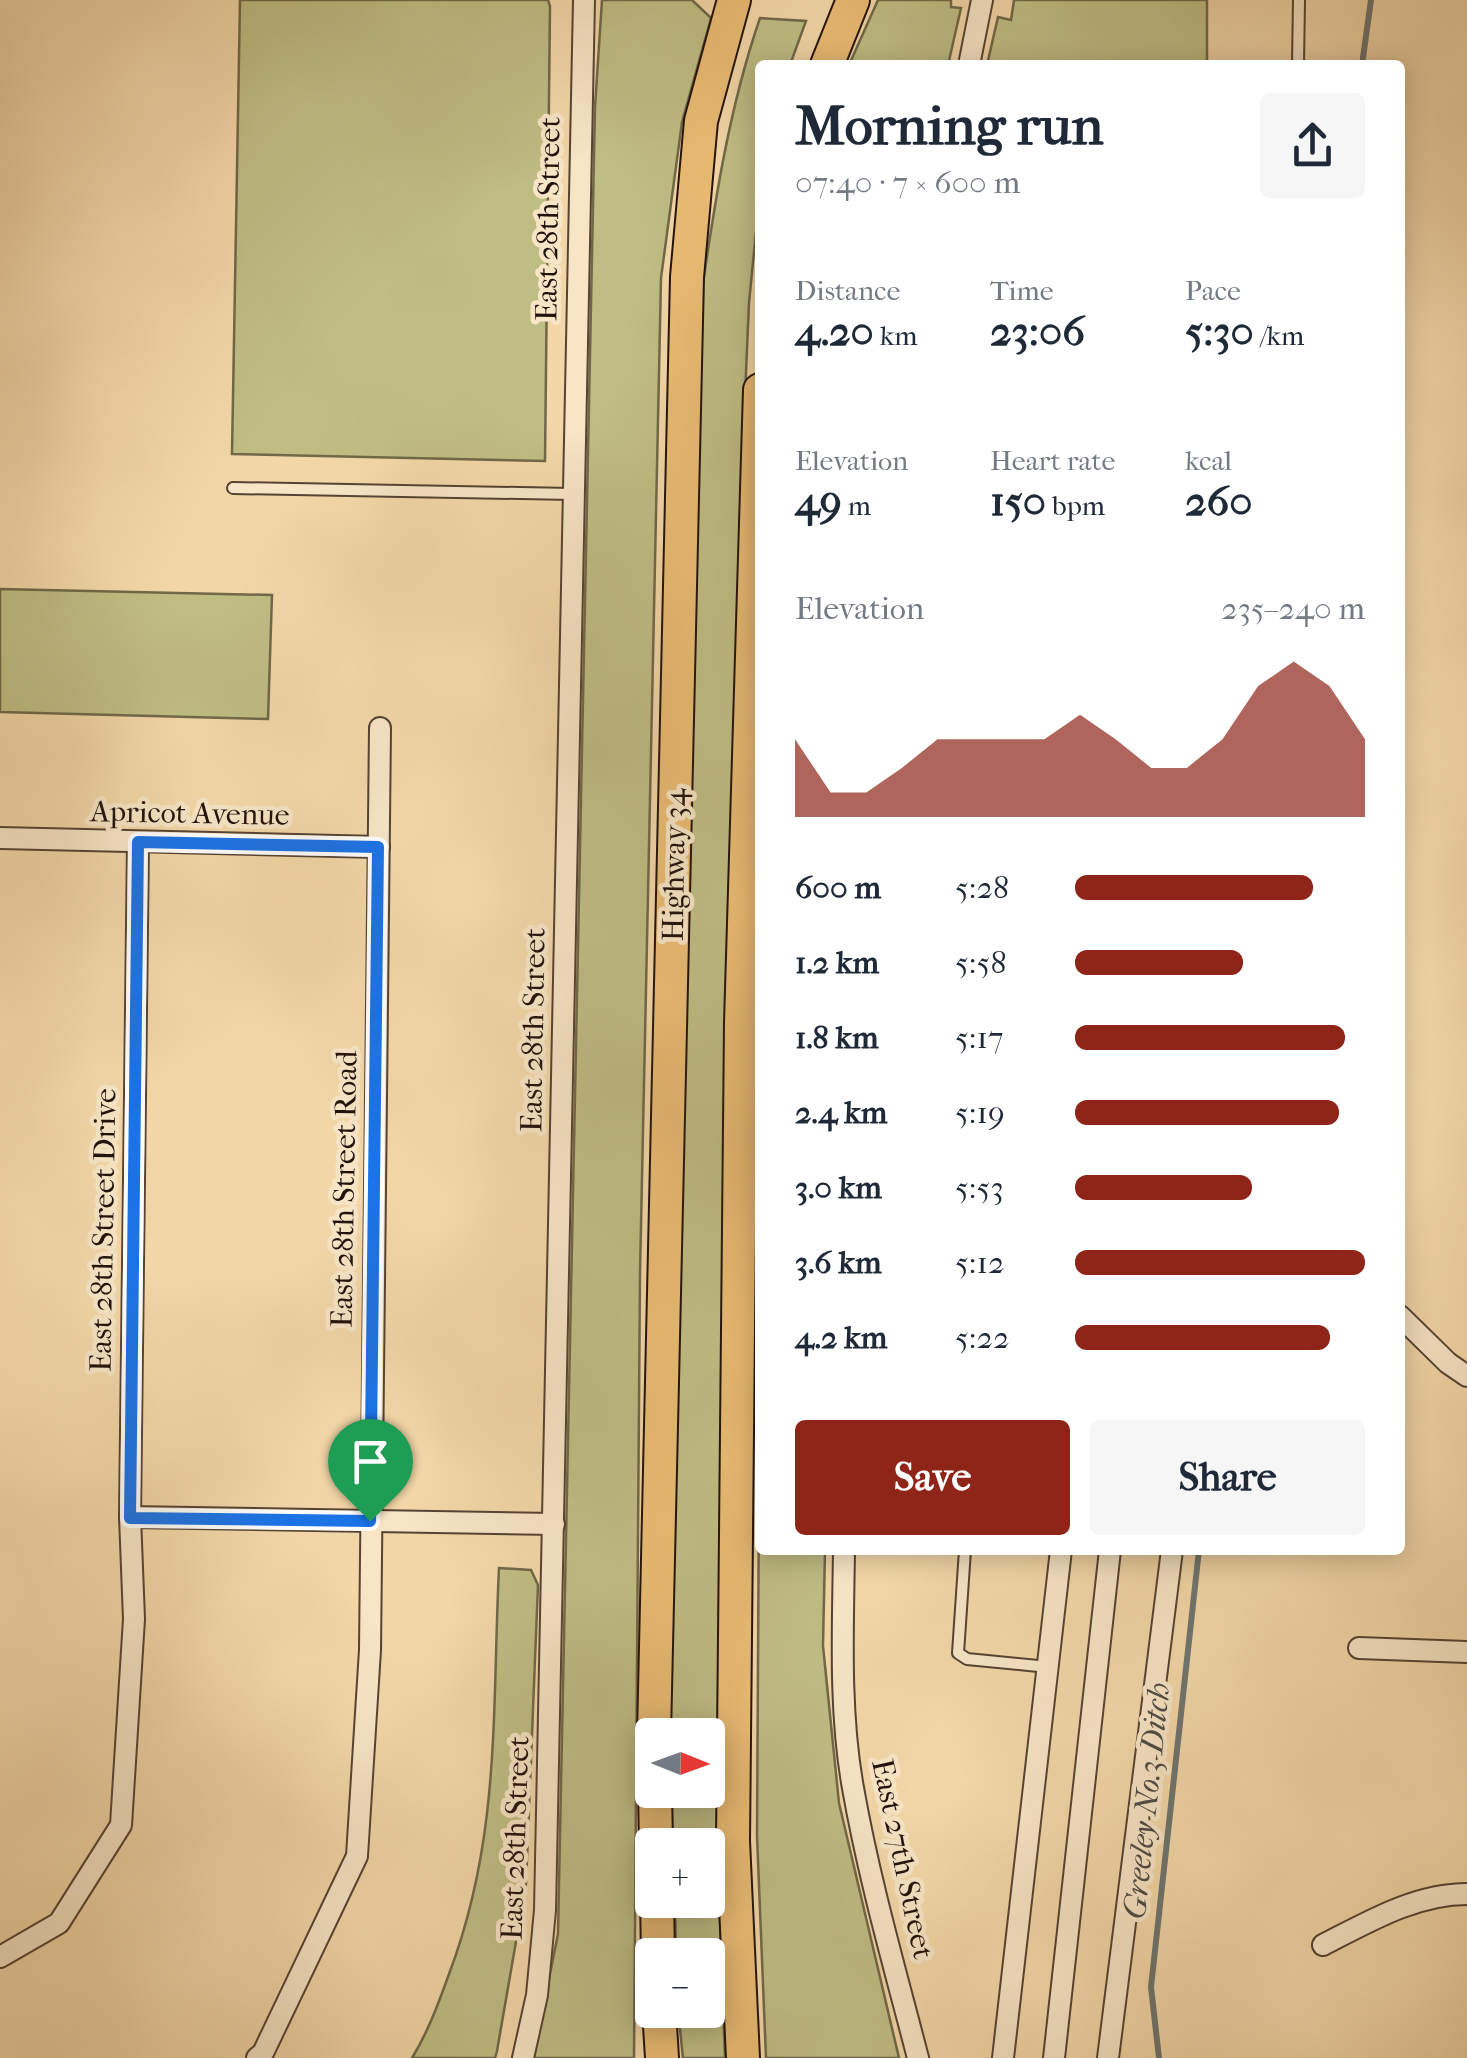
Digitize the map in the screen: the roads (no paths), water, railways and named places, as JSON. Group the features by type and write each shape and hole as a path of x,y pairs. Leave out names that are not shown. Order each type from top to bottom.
{"highway":[{"name":"Highway 34","path":"654,1718 687,277 697,175 743,7"},
{"path":"812,60 839,9"},
{"path":"828,60 839,9"},
{"path":"743,2058 733,1842 740,1063 755,558"},
{"path":"660,2028 662,2058"}],"street":[{"name":"East 28th Street","path":"523,2058 536,1995 546,1910 584,0"},
{"path":"970,60 982,0"},
{"name":"East 28th Street Road","path":"257,2058 263,2053 357,1856 370,1650 380,728"},
{"name":"Apricot Avenue","path":"0,838 378,847"},
{"name":"East 28th Street Drive","path":"0,1956 59,1923 121,1824 134,1618 130,1518 138,842"},
{"path":"1405,1321 1448,1364 1467,1376"},
{"path":"130,1518 554,1524"},
{"name":"East 27th Street","path":"844,1555 843,1654 852,1786 918,2058"},
{"path":"1003,2058 1060,1555"},
{"path":"1054,2058 1109,1555"},
{"path":"1108,2058 1171,1555"},
{"path":"1358,1648 1467,1652"},
{"path":"1323,1945 1393,1910 1449,1894 1467,1894"}],"lane":[{"path":"1298,60 1299,0"},
{"path":"233,488 572,494"},
{"path":"965,1555 958,1653 974,1660 1048,1667"}],"waterway":[{"name":"Greeley No.3 Ditch","path":"1363,60 1371,0"},
{"name":"Greeley No.3 Ditch","path":"1159,2058 1151,1987 1198,1555"}]}
